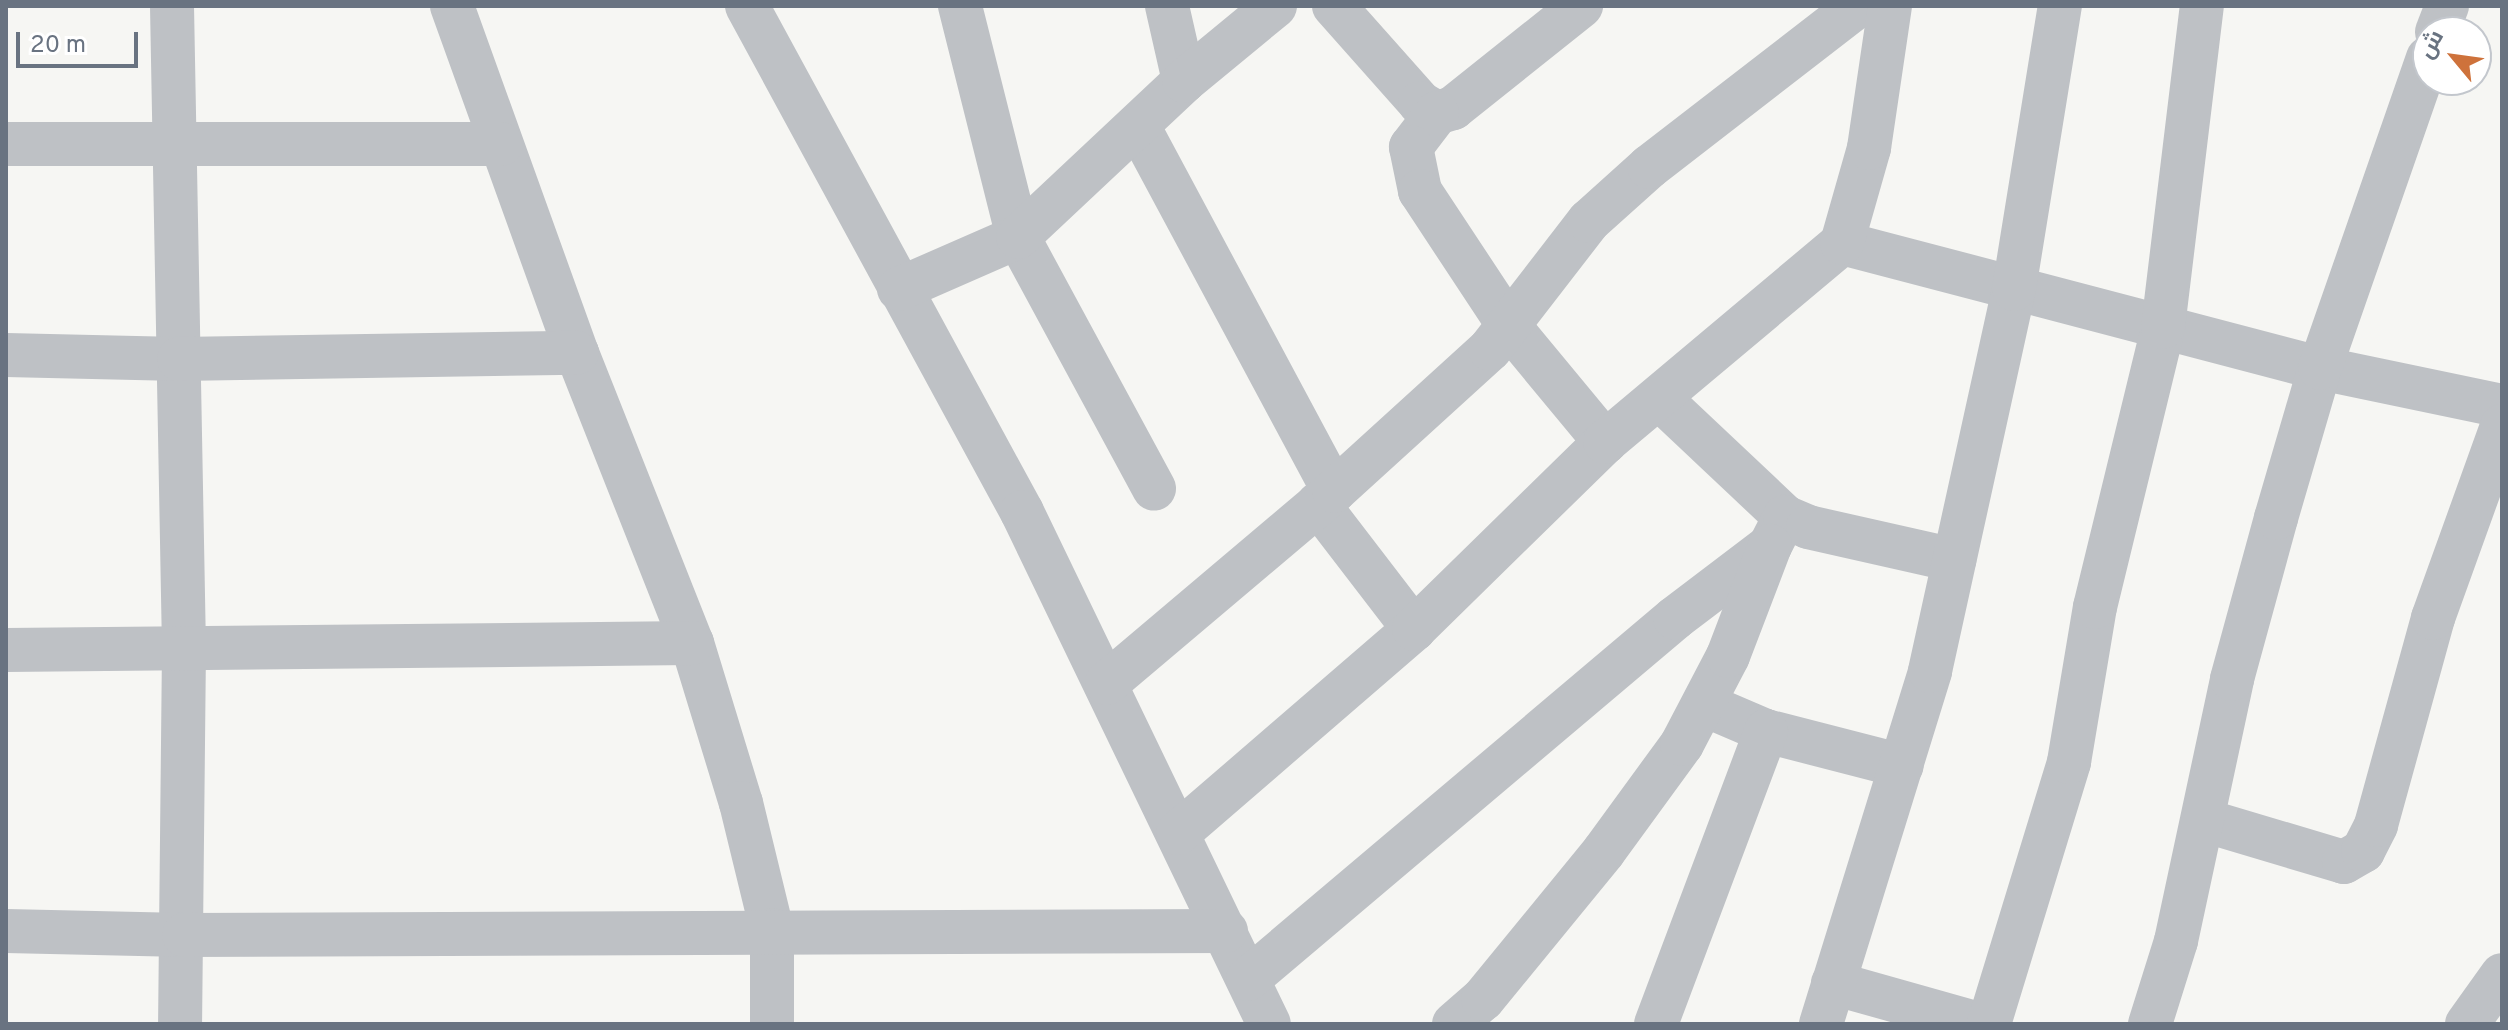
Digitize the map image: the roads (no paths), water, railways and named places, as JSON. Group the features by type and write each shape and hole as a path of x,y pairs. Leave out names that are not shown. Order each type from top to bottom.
{"street":[{"path":"172,6 177,144 184,648 184,935 180,1024"},
{"path":"452,6 577,353 692,643 741,803 772,930 772,1024"},
{"path":"747,6 1022,512 1269,1024"},
{"path":"960,6 1018,237 1154,489"},
{"path":"1167,6 1184,81"},
{"path":"899,289 1018,237 1184,81 1275,6"},
{"path":"1334,6 1420,103 1437,113"},
{"path":"1581,6 1453,108 1437,113 1411,147 1420,191 1509,326 1605,442"},
{"path":"1107,683 1326,498 1509,326 1540,278 1589,221 1649,167 1857,6"},
{"path":"1178,833 1414,629 1605,442 1660,399 1757,311 1842,243 1869,148 1890,6"},
{"path":"1979,1024 1827,1004 1930,671 2014,289 2060,6"},
{"path":"1989,1024 2069,762 2095,607 2163,327 2202,6"},
{"path":"2150,1024 2176,941 2244,634 2320,368 2415,96"},
{"path":"1138,126 1326,498 1414,629"},
{"path":"6,144 501,144"},
{"path":"1842,243 2320,368 2502,406"},
{"path":"6,355 179,359 577,353"},
{"path":"1660,399 1777,531"},
{"path":"2203,820 2344,862 2354,859 2369,843 2433,618 2502,426"},
{"path":"1248,979 1777,531 1808,527 1954,560"},
{"path":"1470,1016 1604,851 1705,705 1777,531"},
{"path":"6,650 692,643"},
{"path":"1705,705 1766,731 1902,766"},
{"path":"1656,1024 1766,731"},
{"path":"6,931 184,935 772,930 1226,931"},
{"path":"2467,1024 2502,975"}]}
